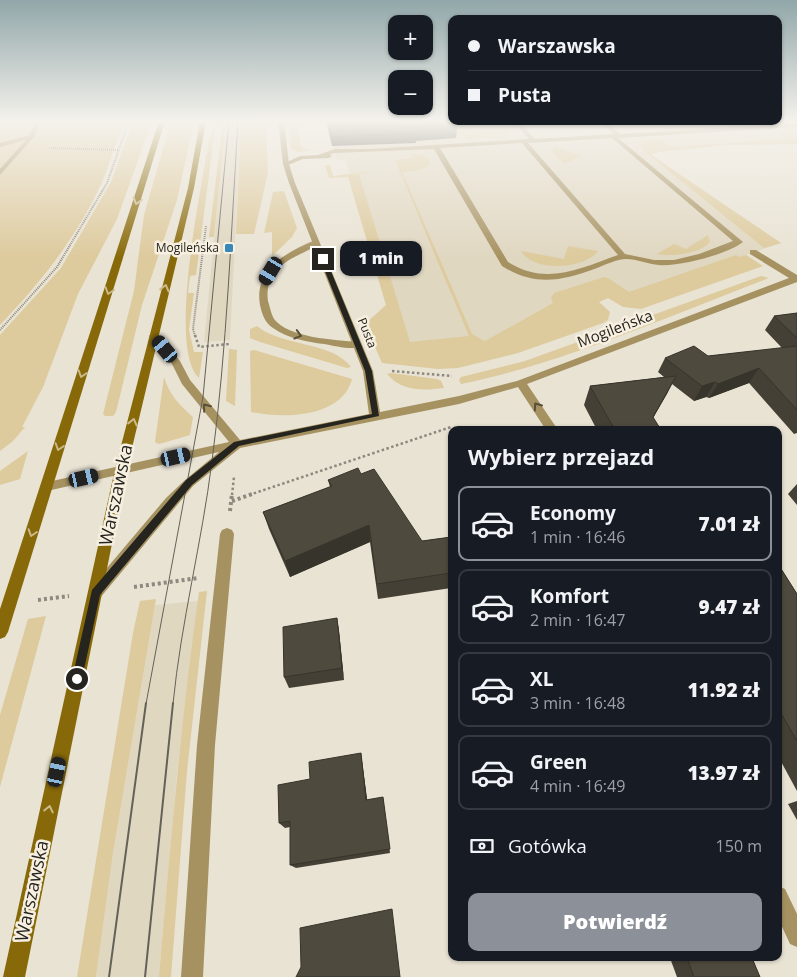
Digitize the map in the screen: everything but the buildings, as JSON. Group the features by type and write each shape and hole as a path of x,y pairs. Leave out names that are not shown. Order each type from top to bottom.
{"main road":[{"path":"0,632 148,167"},
{"name":"Warszawska","path":"14,977 121,469 195,167"}],"street":[{"name":"Pusta","path":"287,167 368,371 375,416"},
{"path":"448,167 505,264 515,273 539,280 555,278 623,256 662,264 677,263 739,242"},
{"path":"545,167 623,256"},
{"path":"651,167 739,242 797,278"},
{"path":"316,243 293,253 271,271 265,281 263,292 267,317 277,327 302,337 358,345"},
{"name":"Mogileńska","path":"46,486 237,444 460,400 521,383 797,278"},
{"path":"154,336 176,363 186,382 237,444"},
{"path":"521,383 549,426"},
{"name":"Mogileńska","path":"95,593 189,483 237,444"},
{"path":"192,977 206,745 227,534"},
{"path":"782,905 797,937"}],"path":[{"path":"0,330 57,267 107,183 112,167"},
{"path":"206,224 193,329 199,347 230,344"},
{"path":"390,370 437,377 455,376"},
{"path":"234,472 232,501 284,483"}],"shaded area":[{"path":"0,167 108,167 92,202 70,240 44,276 0,325"},
{"path":"117,167 136,167 117,219 78,294 43,387 22,427 25,427 13,441 0,451 0,335 61,268 111,182"},
{"path":"158,167 184,167 177,200 142,305 116,412 113,416 105,416 103,414 134,291 144,215"},
{"path":"204,167 210,167 196,275 190,276 188,293 194,293 189,330 194,352 203,352 199,378 190,361 186,335 186,302 189,265"},
{"path":"217,167 221,167 214,237 209,237"},
{"path":"221,167 239,167 230,340 204,342"},
{"path":"239,167 268,167 268,173 254,234 236,234"},
{"path":"325,167 330,167 333,176 369,173 359,174 410,342 469,336 398,167 428,167 419,170 402,172 472,334 485,341 553,303 551,298 554,293 604,277 629,292 736,255 739,257 746,255 763,266 641,309 623,307 608,298 599,302 610,312 608,320 518,353 458,368 438,369 382,363 365,324 386,305 348,177 329,178"},
{"path":"348,167 668,167 781,243 626,297 611,285 457,361 406,347 388,308"},
{"path":"663,167 668,167 781,243 764,248"},
{"path":"284,191 297,228 292,237 272,256 272,232 264,233 273,192"},
{"path":"708,235 710,242 692,252 677,255 657,254 674,244 686,249"},
{"path":"568,246 598,251 582,262 560,266 537,263 521,251 564,259"},
{"path":"761,276 769,278 578,351 501,375 461,384 459,380 461,377 525,361"},
{"path":"257,326 267,333 280,338 332,353 343,359 351,367 347,368 250,338 250,329"},
{"path":"229,349 237,350 235,406 226,401"},
{"path":"254,350 352,379 346,392 336,402 310,413 279,415 251,412 250,351"},
{"path":"387,374 437,379 441,381 444,388 420,389 406,387 393,380"},
{"path":"164,377 175,399 193,417 190,435 159,444 155,442"},
{"path":"28,451 20,479 0,485 0,471"},
{"path":"207,591 187,771 171,977 159,977 176,784 187,688 199,592"},
{"path":"156,599 113,853 96,977 77,977 133,633 140,601"},
{"path":"198,601 177,773 159,977 96,977 113,853 155,605"},
{"path":"46,616 0,787 0,715 28,619"}],"tram line":[{"path":"146,704 203,397 225,167"},
{"path":"173,704 181,643 208,491 217,419 228,291 235,167"},
{"path":"109,977 146,703"},
{"path":"145,977 173,703"}],"place":[{"name":"Mogileńska","path":"229,248"}],"route":[{"path":"77,679 95,593 189,483 237,444 375,416 368,371 323,259"}]}
